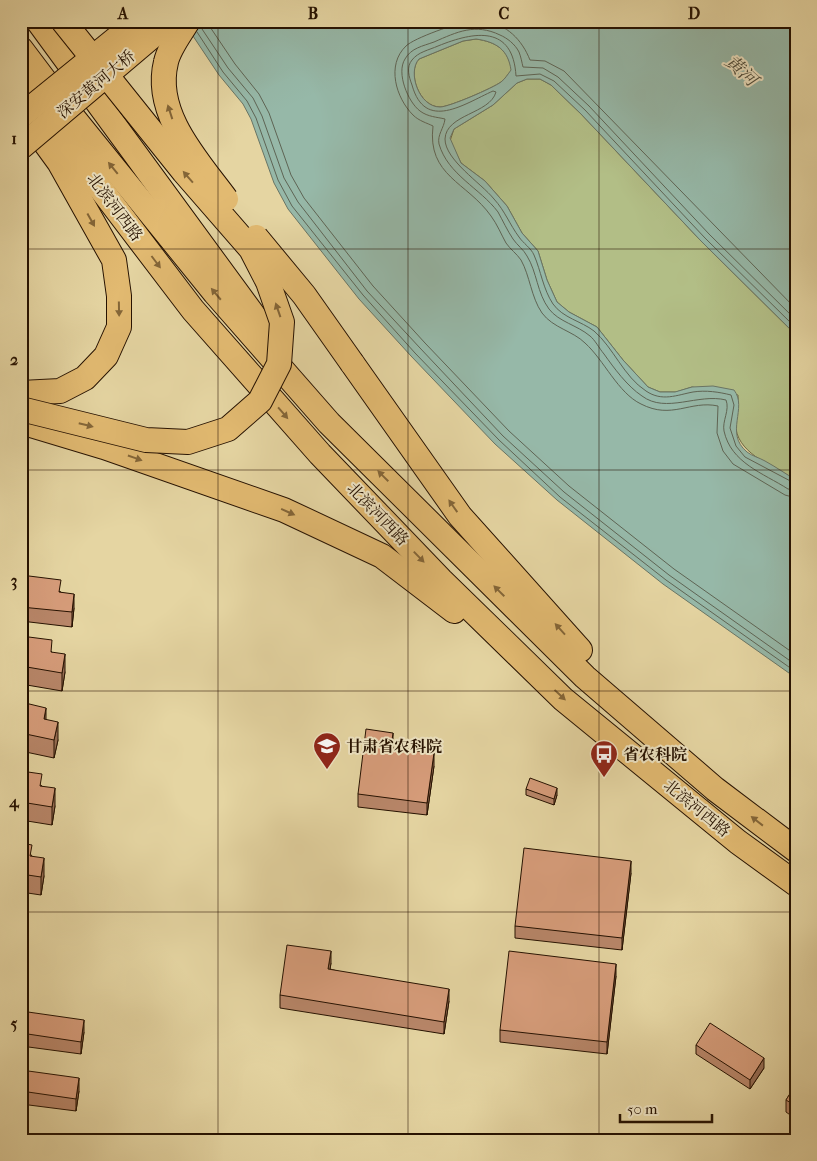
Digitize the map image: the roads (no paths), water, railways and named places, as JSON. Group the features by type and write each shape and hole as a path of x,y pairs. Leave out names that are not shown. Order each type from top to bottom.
{"main road":[{"path":"38,21 55,47 245,302 329,422"},
{"path":"21,409 146,440 188,442 228,429 234,424 260,401 279,364 282,322 268,282 251,249 184,172 63,21"},
{"name":"深安黄河大桥","path":"21,116 138,21"},
{"name":"深安黄河大桥","path":"21,147 170,21"},
{"path":"188,21 166,61 163,90 172,119 191,152 232,208 304,296 460,516 566,635 679,745 716,789"},
{"name":"北滨河西路","path":"21,50 66,110 215,293 329,422 585,677 716,789 796,850"},
{"name":"北滨河西路","path":"21,84 193,310 320,454 441,580 563,699 723,829 796,884"},
{"path":"21,110 59,162 114,260 119,296 119,327 106,356 85,378 60,391 21,393"},
{"path":"59,162 106,195"},
{"path":"21,422 104,447 284,510 382,556 533,669"}],"water":[{"name":"黄河","path":"183,21 796,21 796,335 701,241 581,114 551,85 540,79 527,79 517,83 493,105 454,129 450,138 461,163 485,181 507,206 522,233 538,251 547,280 557,302 569,312 597,327 623,360 648,387 660,392 675,392 692,387 713,386 734,390 738,397 739,405 736,429 740,445 747,452 796,480 796,678 663,584 557,500 495,444 359,299 288,209 274,183 251,119 243,104 219,75","holes":["476,39 490,42 504,52 511,70 504,79 481,93 445,106 440,107 426,101 417,88 415,80 414,72 419,59 463,41"]}],"place":[{"name":"甘肃省农科院","path":"327,770"},
{"name":"省农科院","path":"604,778"}]}
